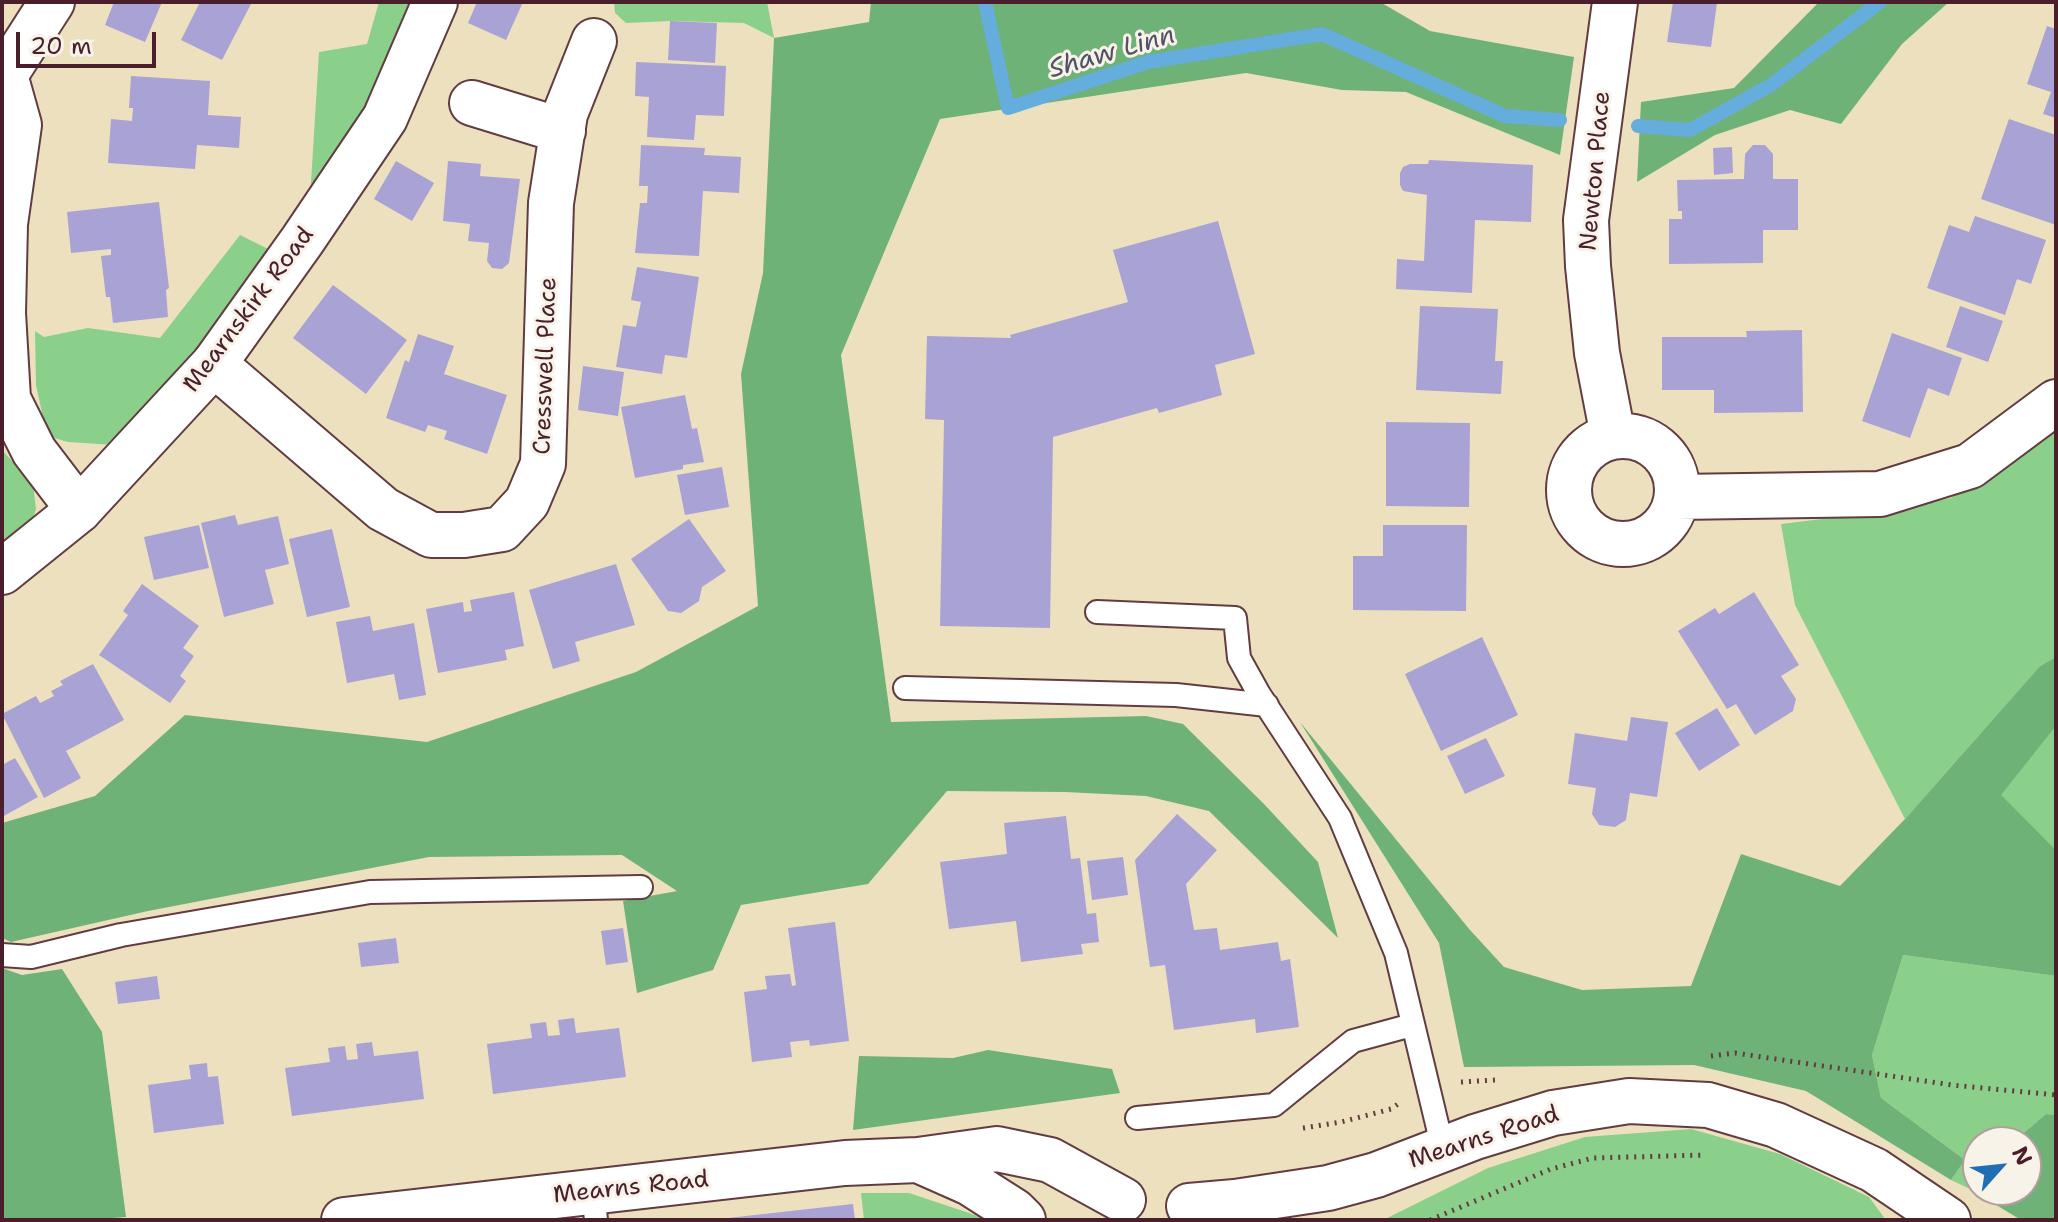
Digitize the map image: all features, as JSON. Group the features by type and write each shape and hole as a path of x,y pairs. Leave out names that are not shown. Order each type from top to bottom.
{"street":[{"path":"52,2 3,75 19,125 5,224 3,313 8,399 34,451 79,510"},
{"name":"Mearnskirk Road","path":"2,572 79,510 214,364 385,118 435,2"},
{"name":"Newton Place","path":"1613,436 1597,353 1586,220 1615,2"},
{"name":"Cresswell Place","path":"214,364 383,509 431,535 464,535 502,529 527,502 543,464 551,203 565,114 594,41"},
{"path":"472,103 563,131"},
{"path":"1677,497 1880,494 1970,466 2056,402"},
{"path":"1630,435 1646,440 1661,450 1671,464 1677,497 1672,514 1662,528 1648,538 1613,544 1595,537 1580,525 1571,508 1568,490 1571,471 1588,448 1613,436 1630,435"},
{"name":"Mearns Road","path":"1198,1213 1328,1188 1376,1175 1553,1113 1629,1101 1708,1105 1776,1125 1874,1170 1948,1220"},
{"name":"Mearns Road","path":"344,1220 595,1206 845,1163 918,1160 997,1149 1050,1160 1111,1210"},
{"name":"Mearns Road","path":"918,1160 970,1183 1023,1220"},
{"name":"Mearns Road","path":"1305,1220 1376,1175"},
{"path":"1111,1210 1146,1195 1168,1197 1198,1213"}],"lane":[{"path":"1097,612 1235,618 1239,658 1340,818 1396,953 1443,1149"},
{"path":"905,688 1176,695 1267,705"},
{"path":"2,955 31,957 121,935 370,892 641,887"},
{"path":"1137,1118 1274,1105 1353,1041 1412,1025"}],"path":[{"path":"1705,1057 1735,1053 1952,1085 2056,1095"},
{"path":"1430,1220 1551,1169 1593,1158 1717,1155"}],"green space":[{"path":"379,2 411,2 376,90 310,199 319,52 367,44"},
{"path":"614,2 767,2 774,38 744,23 626,23 615,13"},
{"path":"871,2 1380,2 1430,31 1574,57 1560,155 1406,92 1342,90 1246,73 940,119 841,355 891,722 1146,716 1183,724 1318,862 1338,938 1209,811 1146,796 947,791 868,884 741,905 713,970 637,993 623,901 677,891 622,855 429,857 148,911 11,942 2,938 2,823 95,796 185,715 427,742 636,672 758,606 741,374 763,273 774,38 869,22"},
{"path":"1819,2 1949,2 1902,44 1841,124 1790,110 1715,135 1637,182 1641,102 1734,88"},
{"path":"240,235 272,251 199,354 114,445 68,442 47,436 36,385 35,331 44,337 88,328 160,338"},
{"path":"2056,431 2056,657 2040,666 1905,819 1795,605 1781,524 1895,510 1951,498"},
{"path":"2,450 33,484 36,509 26,540 2,557"},
{"path":"2056,657 2056,726 2001,795 2056,850 2056,976 1903,955 1872,1055 1881,1098 1962,1158 1962,1164 1951,1180 1806,1091 1694,1065 1464,1067 1439,943 1300,722 1470,930 1504,967 1582,990 1691,986 1741,854 1840,886 1905,819 2040,666"},
{"path":"2056,726 2056,850 2000,795"},
{"path":"1903,955 2056,976 2056,1115 2046,1114 2032,1126 1962,1126 1962,1158 1881,1098 1872,1055"},
{"path":"2,968 22,975 62,969 102,1032 126,1217 2,1220"},
{"path":"988,1050 1112,1069 1120,1093 853,1130 859,1056 953,1058"},
{"path":"2046,1114 2056,1115 2056,1220 2021,1220 1998,1206 2042,1206 2042,1126 2032,1126"},
{"path":"1691,1129 1780,1154 1869,1197 1886,1220 1383,1220 1488,1168 1585,1137"},
{"path":"1962,1164 1962,1185 1951,1180"},
{"path":"861,1193 909,1193 990,1220 864,1220"}],"building":[{"path":"114,2 162,2 145,42 105,25"},
{"path":"200,2 252,2 222,60 181,40"},
{"path":"477,2 523,2 506,40 468,23"},
{"path":"1673,2 1717,3 1711,47 1667,42"},
{"path":"670,21 717,23 715,63 668,60"},
{"path":"2047,26 2056,29 2056,118 2043,114 2051,92 2027,84"},
{"path":"636,62 726,66 724,116 696,115 694,140 647,137 649,97 635,96"},
{"path":"131,76 210,81 208,115 241,117 239,148 197,145 195,169 108,163 111,119 132,121 133,108 129,108"},
{"path":"2009,119 2056,135 2056,225 1981,199"},
{"path":"641,145 705,148 704,155 741,157 739,193 703,191 699,256 635,253 640,203 647,203 648,186 639,186"},
{"path":"1753,145 1765,145 1773,154 1773,179 1798,179 1798,230 1763,230 1763,263 1669,264 1669,219 1682,219 1682,211 1678,211 1677,180 1744,179 1745,154"},
{"path":"1732,147 1733,173 1714,175 1713,148"},
{"path":"1429,160 1533,165 1531,222 1475,220 1472,293 1396,289 1397,259 1424,261 1427,195 1403,191 1400,173 1403,167 1428,164"},
{"path":"396,161 434,183 412,221 374,199"},
{"path":"448,161 481,164 480,176 520,179 509,263 502,269 492,268 487,261 489,243 468,241 470,224 443,221"},
{"path":"159,202 169,288 166,290 168,317 113,323 101,256 111,255 111,249 71,253 67,212"},
{"path":"1975,216 2046,240 2031,284 2017,279 2005,315 1927,288 1949,225 1969,232"},
{"path":"1218,221 1255,354 1215,365 1222,395 1159,413 1157,408 1053,437 1050,628 940,626 944,420 925,419 927,336 1011,338 1010,335 1128,302 1113,250"},
{"path":"637,267 699,277 687,358 665,355 662,374 616,367 623,325 636,327 641,302 631,300"},
{"path":"333,285 407,340 366,394 293,338"},
{"path":"1420,306 1498,309 1495,361 1503,361 1501,394 1416,390"},
{"path":"1960,306 2003,321 1988,362 1946,347"},
{"path":"1802,330 1803,412 1714,413 1714,390 1662,390 1662,337 1747,337 1746,331"},
{"path":"1892,333 1962,358 1949,396 1928,388 1910,438 1862,421"},
{"path":"418,334 454,346 444,374 507,395 487,454 444,439 447,431 428,425 425,432 386,418 405,360 409,362"},
{"path":"583,366 624,372 618,416 578,410"},
{"path":"685,395 692,429 697,428 704,462 635,478 621,407"},
{"path":"1386,422 1470,423 1469,507 1386,506"},
{"path":"722,467 729,507 685,515 677,475"},
{"path":"235,515 238,525 278,516 289,564 265,570 274,604 224,617 201,523"},
{"path":"689,519 726,571 702,587 699,601 681,613 668,611 631,559"},
{"path":"199,525 209,568 154,580 144,537"},
{"path":"1383,525 1467,525 1466,611 1353,610 1353,556 1383,556"},
{"path":"332,529 350,607 307,617 289,539"},
{"path":"616,564 635,625 575,642 580,661 553,669 529,590"},
{"path":"142,584 199,626 183,648 194,656 180,676 186,681 170,703 99,655 128,615 123,611"},
{"path":"514,592 524,646 505,650 507,660 438,673 426,609 463,602 464,612 472,611 470,600"},
{"path":"1754,592 1799,665 1781,676 1796,699 1793,711 1755,735 1736,704 1727,709 1678,631 1715,608 1719,614"},
{"path":"370,616 373,631 414,623 426,695 399,700 394,674 347,683 336,622"},
{"path":"1482,637 1518,715 1441,751 1405,674"},
{"path":"93,664 124,720 66,751 81,778 44,798 2,714 36,696 40,703 54,696 51,691 63,685 60,681"},
{"path":"1717,708 1740,745 1699,771 1675,733"},
{"path":"1631,717 1668,722 1657,797 1630,793 1626,820 1615,827 1599,825 1592,814 1596,788 1568,784 1575,733 1627,741"},
{"path":"1486,738 1505,776 1465,794 1447,756"},
{"path":"15,758 38,797 2,817 2,765"},
{"path":"1177,814 1217,850 1186,884 1194,930 1217,928 1220,950 1278,942 1281,961 1290,959 1299,1027 1256,1033 1255,1019 1174,1030 1165,965 1150,967 1135,860"},
{"path":"1066,816 1071,859 1080,858 1087,914 1096,913 1099,942 1081,944 1083,954 1021,962 1016,921 949,929 940,862 1007,854 1004,823"},
{"path":"1123,857 1128,895 1092,900 1087,861"},
{"path":"835,922 849,1041 810,1046 809,1040 790,1042 792,1057 752,1062 744,992 767,989 765,976 790,974 792,986 796,985 788,928"},
{"path":"623,928 628,962 606,965 601,931"},
{"path":"396,938 399,963 361,967 358,943"},
{"path":"157,976 160,999 118,1004 115,982"},
{"path":"574,1018 576,1033 619,1028 626,1077 493,1094 487,1044 532,1038 530,1024 546,1022 548,1036 560,1035 558,1020"},
{"path":"372,1042 374,1056 418,1051 424,1099 292,1116 285,1068 330,1062 328,1048 345,1046 347,1060 358,1059 356,1044"},
{"path":"207,1063 208,1077 218,1076 224,1124 154,1133 148,1085 191,1079 189,1065"},
{"path":"853,1204 855,1220 728,1220 728,1218"}],"waterway":[{"name":"Shaw Linn","path":"985,2 1008,108 1148,62 1322,34 1505,116 1560,120"},
{"name":"Shaw Linn","path":"1638,126 1690,130 1771,85 1880,2"}]}
